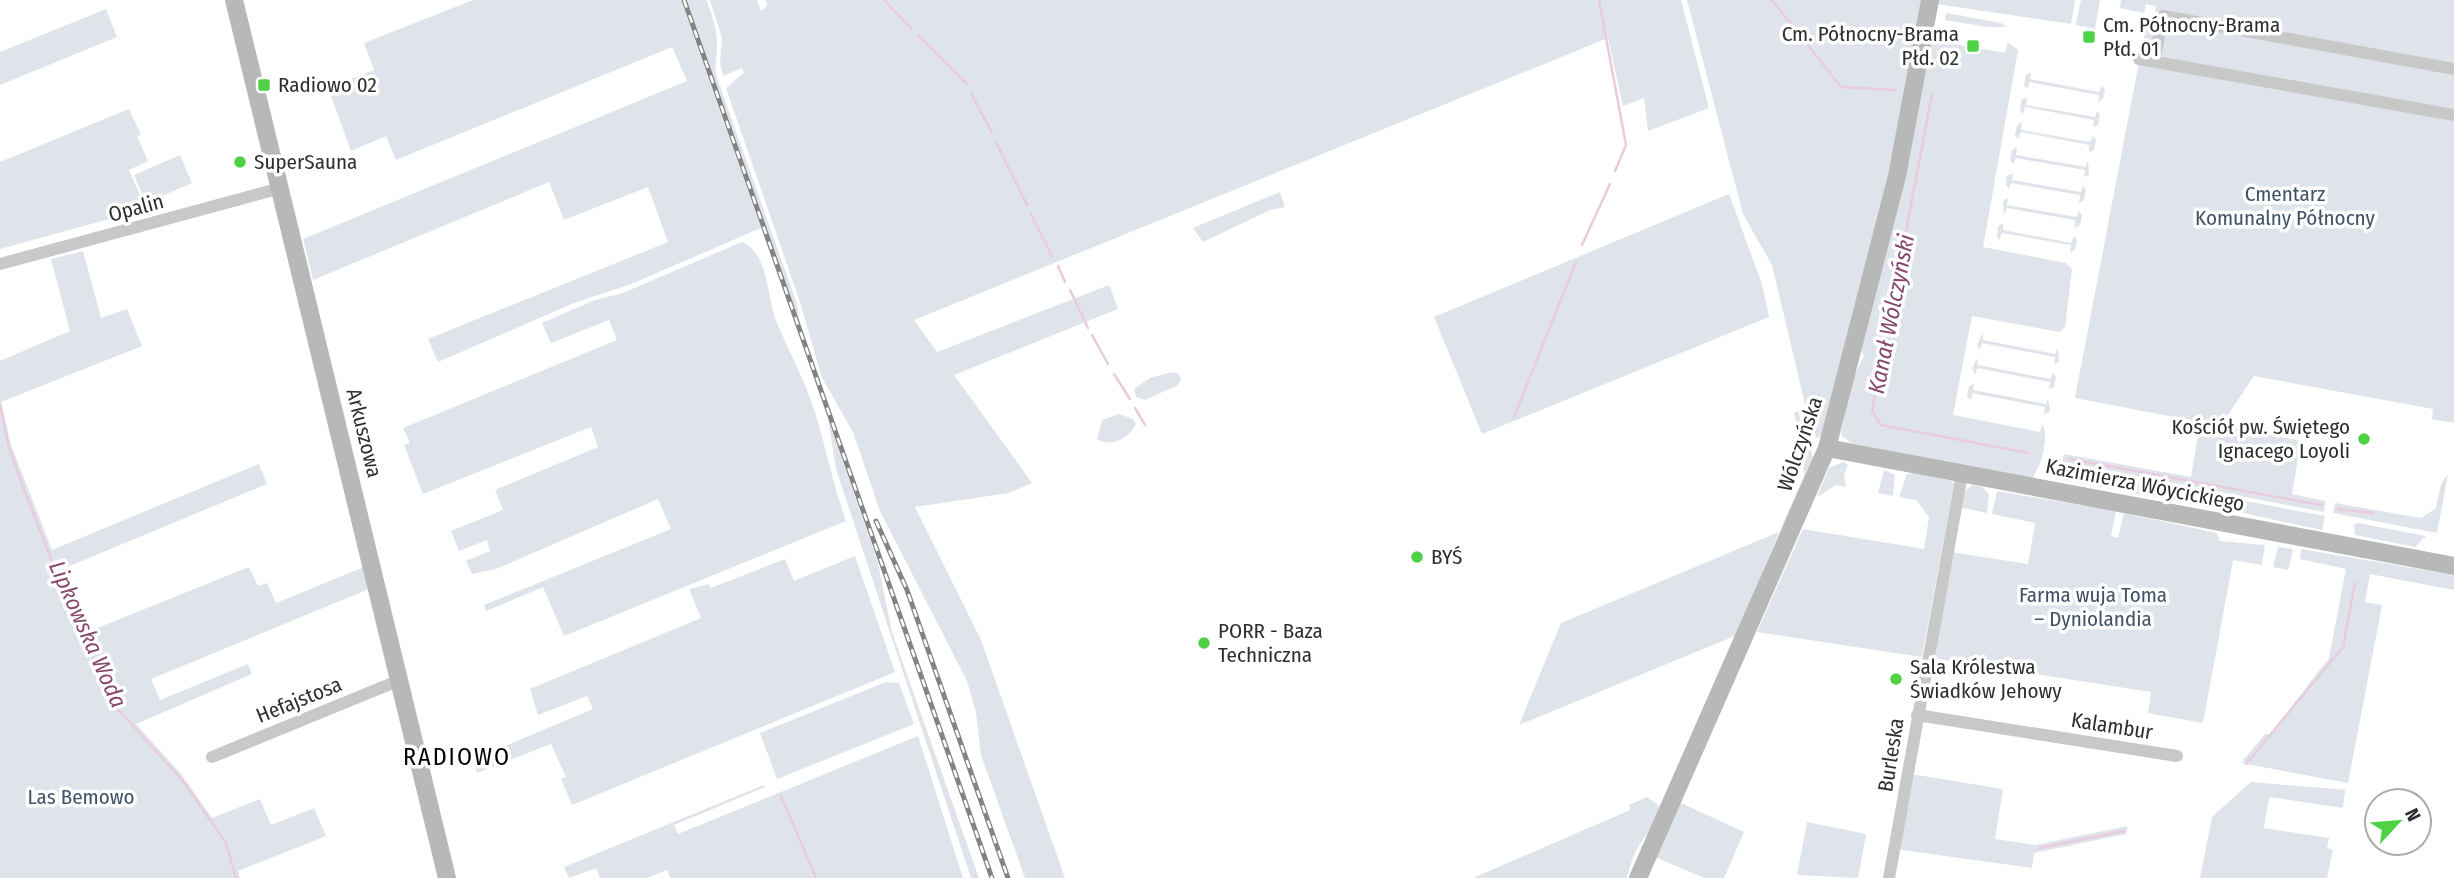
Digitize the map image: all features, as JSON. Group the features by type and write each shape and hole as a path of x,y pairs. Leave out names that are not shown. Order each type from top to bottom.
{"street":[{"name":"Arkuszowa","path":"234,0 447,878"},
{"name":"Wólczyńska","path":"1638,878 1827,448 1897,176 1930,0"},
{"path":"2154,61 2163,16 2454,69"},
{"path":"2140,59 2454,115"},
{"name":"Opalin","path":"0,264 281,188"},
{"name":"Kazimierza Wóycickiego","path":"1827,448 2454,566"},
{"name":"Burleska","path":"1889,878 1962,474"},
{"name":"Hefajstosa","path":"212,757 400,680"},
{"name":"Kalambur","path":"1917,715 2177,756"}],"green space":[{"path":"473,0 681,0 761,228 631,284 574,303 438,362 428,339 668,242 648,187 564,220 549,182 313,280 303,239 687,81 672,47 396,160 386,136 351,151 328,88 374,70 364,43"},
{"path":"686,0 706,0 711,12 717,37 717,78 797,304 800,326"},
{"path":"710,0 757,0 761,11 767,6 766,0 1681,0 1709,108 1648,131 1644,98 1623,106 1608,38 914,320 937,352 1109,285 1118,309 954,375 1032,483 1009,493 915,507 981,640 1065,878 1025,878 981,755 976,712 967,681 880,511 853,432 822,378 800,302 726,88 744,73 742,68 723,76 720,63 722,38"},
{"path":"1687,0 1921,0 1888,180 1822,434 1817,439 1809,421 1772,265 1743,214"},
{"path":"1938,0 2075,0 2071,24 1937,4"},
{"path":"2081,0 2100,0 2095,29 2076,25"},
{"name":"Cmentarz Komunalny Północny","path":"2121,0 2454,0 2454,423 2432,419 2433,409 2254,376 2221,425 2301,441 2292,494 2325,501 2324,512 2062,462 2064,454 2191,477 2200,422 2075,398 2146,25 2153,26 2156,6 2146,4 2144,13 2120,8"},
{"path":"106,9 117,37 0,85 0,52"},
{"path":"1946,13 2001,23 2007,27 1988,27 1945,20"},
{"path":"1938,30 1950,33 1949,43 2005,53 2008,42 2018,50 1983,247 2066,263 2072,269 2065,327 2060,332 1972,316 1953,415 2040,432 2042,424 2045,435 2044,450 2033,477 2025,478 1851,443 1841,435 1851,382 1864,356 1858,344 1929,37"},
{"path":"2031,72 2030,79 2099,92 2102,85 2105,90 2103,99 2098,102 2099,95 2030,82 2027,89 2024,85 2026,75"},
{"path":"2027,97 2026,105 2095,117 2097,111 2100,115 2098,125 2093,127 2094,120 2025,107 2023,114 2020,110 2021,100"},
{"path":"129,109 141,135 137,136 148,161 129,170 146,209 0,249 0,162"},
{"path":"2022,122 2021,130 2090,142 2093,136 2096,140 2094,150 2089,152 2089,145 2021,132 2018,139 2015,135 2017,125"},
{"path":"2017,147 2016,155 2085,167 2088,161 2089,175 2084,177 2085,170 2016,158 2013,164 2010,160 2012,150"},
{"path":"180,155 192,183 146,203 134,175"},
{"path":"2013,173 2012,180 2081,192 2083,186 2086,190 2084,200 2079,203 2080,195 2011,183 2009,189 2006,185 2007,176"},
{"path":"1280,192 1285,207 1270,210 1203,242 1193,228"},
{"path":"1729,194 1762,284 1769,317 1482,434 1434,317"},
{"path":"2008,198 2007,205 2076,217 2079,211 2082,215 2080,225 2075,228 2075,220 2007,208 2004,215 2003,201"},
{"path":"2003,223 2003,230 2071,243 2074,236 2077,240 2075,250 2070,253 2071,245 2002,233 1999,240 1998,226"},
{"path":"742,242 758,256 762,266 773,313 815,412 846,521 564,636 543,587 486,611 484,605 671,529 658,499 496,569 472,574 466,561 490,551 487,540 459,551 451,531 503,510 495,490 598,447 591,427 423,494 404,445 410,443 403,428 617,340 609,320 551,343 542,323 595,300 623,293"},
{"name":"Las Bemowo","path":"83,251 101,318 127,309 142,346 1,402 11,445 52,550 259,464 267,484 60,570 85,633 249,567 258,586 267,583 276,603 364,567 369,589 151,679 160,700 248,664 252,674 136,724 181,774 212,818 260,799 271,825 314,808 326,836 238,871 240,878 0,878 0,361 70,331 51,259"},
{"path":"1983,333 1983,340 2055,354 2058,348 2059,362 2054,364 2055,357 1982,343 1980,350 1977,344"},
{"path":"1977,358 1978,365 2050,379 2053,373 2056,377 2054,387 2049,389 2050,382 1977,368 1975,375 1972,369"},
{"path":"1178,373 1181,379 1178,385 1145,400 1136,397 1134,389 1150,378"},
{"path":"1974,384 1973,390 2046,404 2048,398 2050,411 2044,414 2045,407 1972,393 1971,400 1967,396 1969,386"},
{"path":"1798,411 1815,464 1779,532 1804,476 1803,455 1794,413"},
{"path":"1119,414 1133,419 1136,424 1133,429 1114,442 1097,439 1102,420"},
{"path":"828,418 878,563 892,632 979,878 971,878 836,469"},
{"path":"1843,462 1848,465 1844,474 1846,487 1836,485 1817,497 1829,468"},
{"path":"2060,467 2123,478 2124,489 2121,491 2062,480"},
{"path":"1884,470 1895,475 1893,496 1878,493"},
{"path":"1907,474 1952,481 1954,484 1922,657 1757,632 1803,529 1924,549 1929,517 1916,500 1899,497"},
{"path":"2448,474 2437,533 2333,513 2335,503 2421,518 2436,508 2441,484"},
{"path":"2132,480 2232,499 2234,510 2130,493"},
{"path":"1973,485 1982,487 1989,494 1987,513 1959,507 1966,490"},
{"name":"Farma wuja Toma – Dyniolandia","path":"1997,491 2116,511 2111,536 2118,538 2124,513 2217,533 2220,541 2265,545 2262,565 2233,560 2203,723 2148,713 2151,692 1931,658 1951,552 2028,564 2035,523 1992,514"},
{"path":"2240,500 2325,516 2322,530 2239,512"},
{"path":"2358,523 2426,536 2415,547 2355,535 2354,525"},
{"path":"1779,532 1737,635 1519,725 1561,623"},
{"path":"2278,547 2293,549 2288,570 2273,567"},
{"path":"2301,549 2454,575 2454,590 2370,574 2365,602 2382,605 2348,783 2241,763 2265,734 2270,734 2329,658 2346,569 2300,559"},
{"path":"855,556 895,672 572,805 561,779 566,777 551,744 477,773 472,760 593,709 587,696 538,715 530,689 701,618 689,589 709,584 711,588 785,559 794,581"},
{"path":"886,682 899,683 914,724 777,779 760,733"},
{"path":"918,736 963,878 670,878 667,870 647,878 600,878 596,868 569,878 564,867 764,785 765,787 674,825 678,834"},
{"path":"1911,774 2003,789 1995,839 2035,845 2128,826 2126,834 2034,853 2032,868 1898,849"},
{"path":"2251,782 2345,790 2343,808 2269,797 2264,828 2329,838 2327,848 2333,850 2327,878 2200,878 2212,817"},
{"path":"1647,797 1658,805 1660,814 1652,831 1643,839 1636,852 1627,878 1473,878 1630,810 1629,805"},
{"path":"1679,802 1744,832 1724,878 1704,878 1655,857"},
{"path":"1807,822 1866,834 1858,878 1797,875"}],"waterway":[{"path":"884,0 912,29"},
{"path":"1599,0 1626,145 1615,171"},
{"name":"Kanał Wólczyński","path":"1772,0 1841,87 1895,90"},
{"path":"918,35 967,84"},
{"path":"971,93 992,133"},
{"name":"Kanał Wólczyński","path":"1932,94 1872,411 1881,425 2029,453"},
{"path":"996,142 1027,205"},
{"path":"1582,245 1610,184"},
{"path":"1031,214 1052,256"},
{"path":"1514,417 1576,262"},
{"path":"1058,266 1065,282"},
{"path":"1070,290 1088,328"},
{"path":"1092,335 1108,364"},
{"path":"1114,374 1130,399"},
{"name":"Lipkowska Woda","path":"0,404 8,444 22,484 68,602 115,706 183,781 226,843 236,878"},
{"path":"1135,408 1145,425"},
{"name":"Kanał Wólczyński","path":"2070,459 2321,505"},
{"name":"Kanał Wólczyński","path":"2338,509 2373,513"},
{"path":"2246,764 2343,647 2355,583"},
{"path":"781,796 816,878"},
{"path":"2039,848 2124,831"}],"railway":[{"path":"684,0 992,878"},
{"path":"876,521 907,590 1008,878"}],"place":[{"name":"Cm. Północny-Brama Płd. 01","path":"2089,37"},
{"name":"Cm. Północny-Brama Płd. 02","path":"1973,46"},
{"name":"Radiowo 02","path":"264,85"},
{"name":"SuperSauna","path":"240,162"},
{"name":"Kościół pw. Świętego Ignacego Loyoli","path":"2364,439"},
{"name":"BYŚ","path":"1417,557"},
{"name":"PORR - Baza Techniczna","path":"1204,643"},
{"name":"Sala Królestwa Świadków Jehowy","path":"1896,679"}],"district":[{"name":"RADIOWO","path":"457,757"}]}
